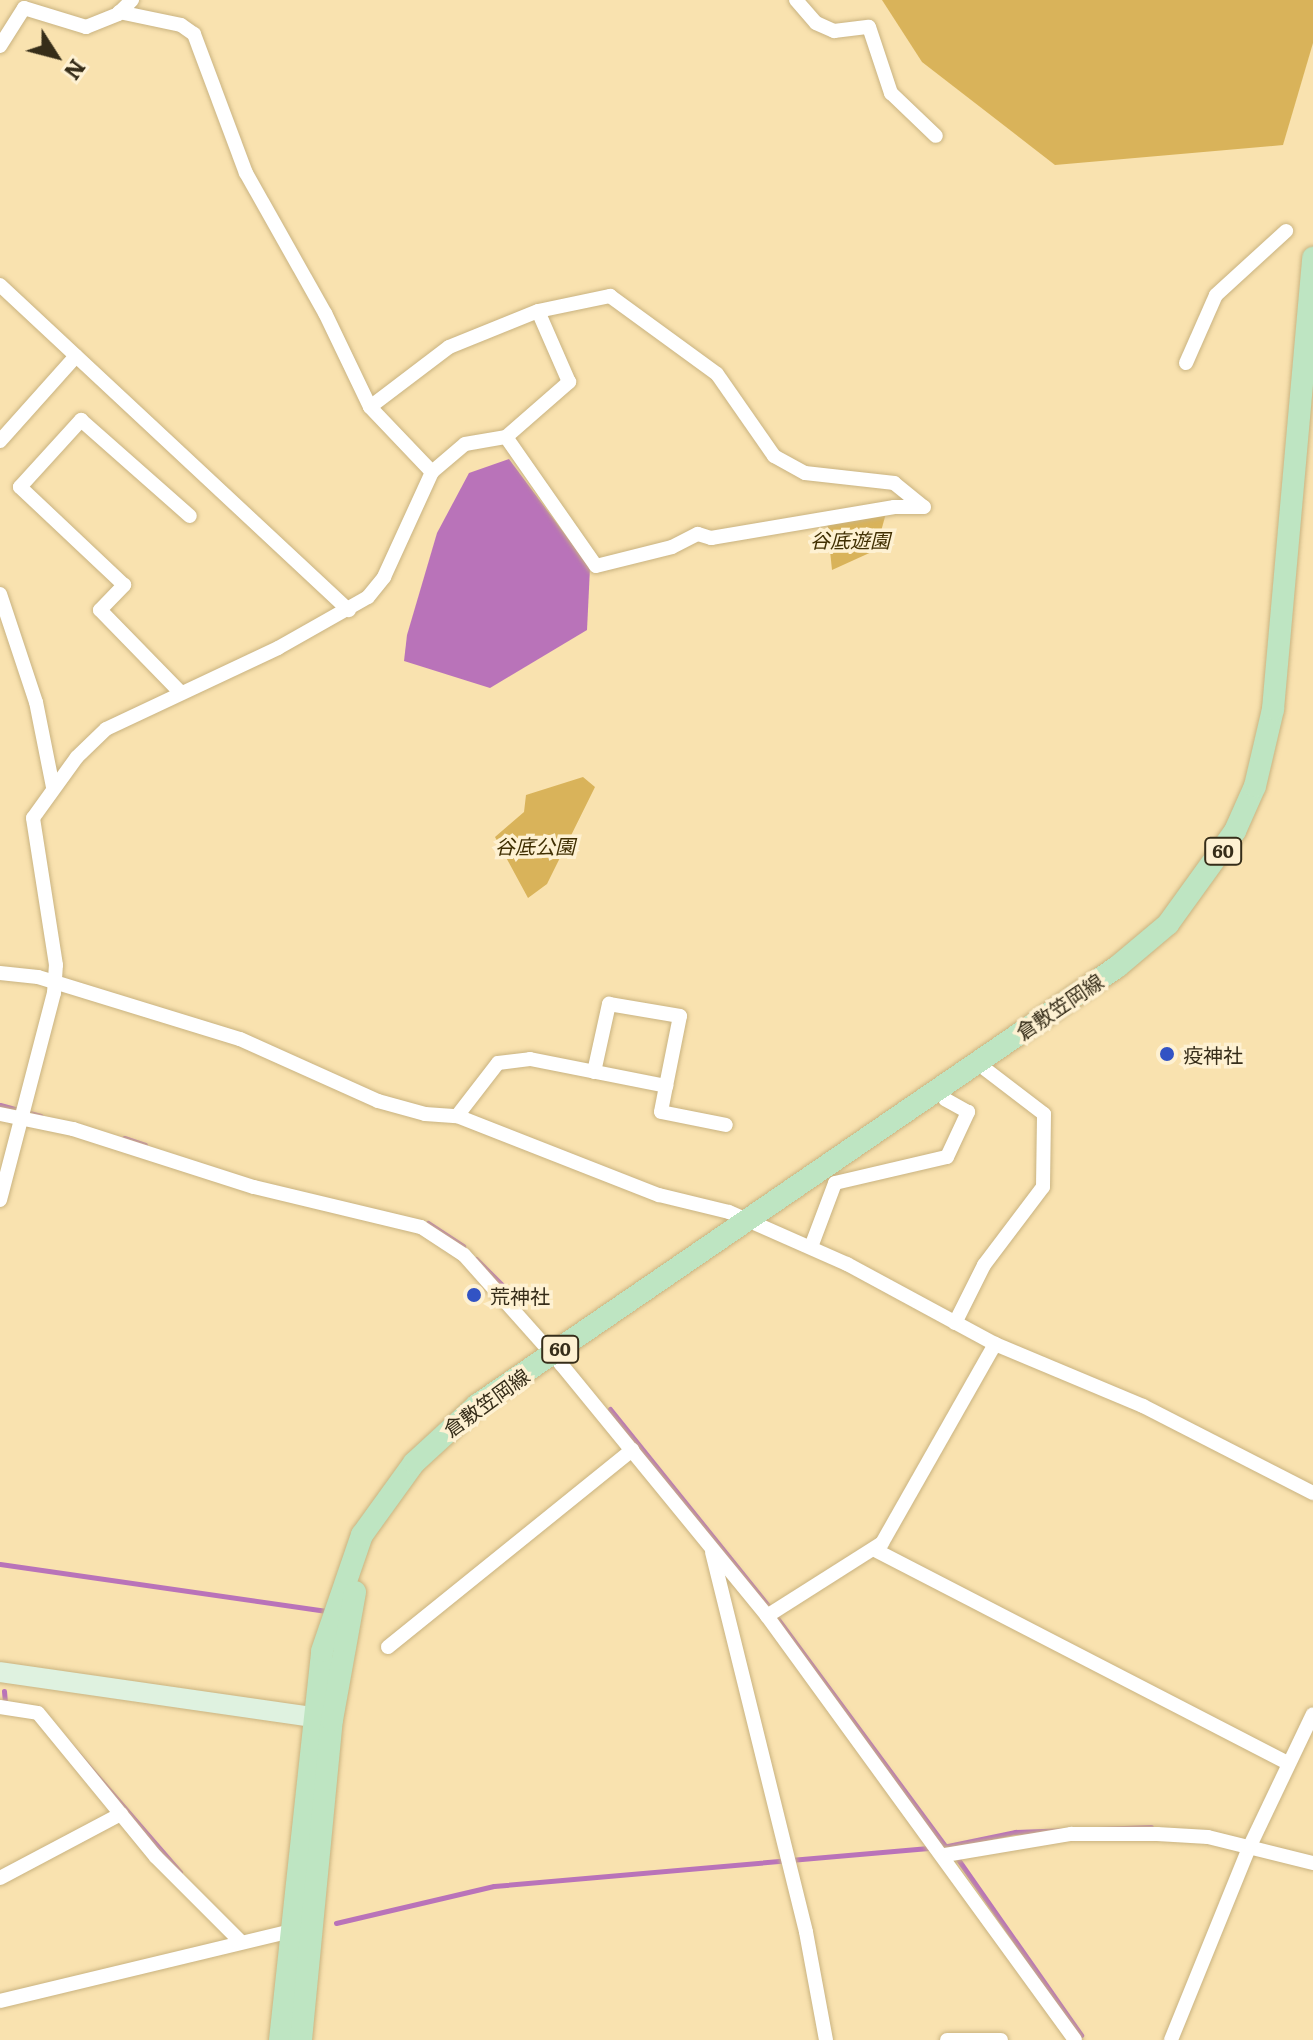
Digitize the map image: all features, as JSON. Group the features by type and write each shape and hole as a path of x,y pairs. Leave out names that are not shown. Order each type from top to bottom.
{"main road":[{"name":"倉敷笠岡線","path":"301,2040 323,1718 322,1651 362,1535 389,1497 441,1434 1117,967 1168,924 1235,831 1255,786 1273,709 1305,423 1313,258"},
{"name":"倉敷笠岡線","path":"280,2040 291,1931 323,1718"}],"street":[{"path":"0,46 24,8 81,27 119,12 132,0"},
{"path":"796,0 816,23 834,31 869,27 891,93 936,136"},
{"path":"119,12 181,25 194,34 246,173 325,313 370,407 432,472"},
{"path":"1186,363 1216,295 1286,231"},
{"path":"0,285 349,610"},
{"path":"370,407 449,347 538,311 610,296 717,374 774,456 805,473 894,483 924,507 880,509 711,538 698,534 672,547 596,566 506,437"},
{"path":"0,1200 55,982 30,827 53,787 95,736 349,610 384,577 432,472 465,444 506,437 569,382 538,311"},
{"path":"0,441 76,356"},
{"path":"181,693 100,610 124,585 20,487 81,420 190,516"},
{"path":"0,594 36,702 53,787"},
{"path":"0,973 55,982 240,1039 378,1101 457,1116 659,1195 748,1220 811,1247 995,1344 1143,1406 1313,1493"},
{"path":"594,1072 609,1004 680,1016 661,1112 726,1125"},
{"path":"457,1116 498,1063 530,1059 666,1086"},
{"path":"955,1323 984,1265 1043,1187 1044,1114 976,1062"},
{"path":"811,1247 835,1183 947,1157 968,1112 945,1099"},
{"path":"0,1114 20,1113 254,1187 421,1227 464,1255 553,1355 712,1552 771,1614 1075,2040"},
{"path":"771,1614 875,1550 995,1344"},
{"path":"388,1647 632,1450"},
{"path":"875,1550 1288,1763"},
{"path":"712,1552 789,1860 826,2040"},
{"path":"0,1672 323,1718"},
{"path":"0,1707 38,1713 123,1817 247,1941"},
{"path":"1171,2040 1251,1844 1313,1714"},
{"path":"0,1878 123,1817"},
{"path":"945,1855 1071,1834 1208,1837 1251,1844 1313,1863"},
{"path":"0,2001 291,1931"},
{"path":"947,2040 1001,2040"}],"green space":[{"path":"882,0 1313,0 1313,43 1283,145 1055,165 922,62"},
{"name":"谷底遊園","path":"886,513 876,550 832,570 827,522"},
{"name":"谷底公園","path":"583,777 595,787 547,884 528,898 495,837 524,812 526,795"}],"shaded area":[{"path":"509,459 590,568 587,630 490,688 404,661 407,635 437,533 469,473"}],"waterway":[{"path":"0,1105 41,1116"},
{"path":"124,1138 145,1145"},
{"path":"428,1223 463,1246"},
{"path":"476,1259 503,1286"},
{"path":"610,1409 769,1607"},
{"path":"0,1564 325,1611"},
{"path":"777,1618 945,1846"},
{"path":"4,1691 5,1702"},
{"path":"38,1708 180,1872"},
{"path":"943,1847 1015,1832 1151,1827"},
{"path":"336,1923 494,1886 931,1848"},
{"path":"955,1855 1081,2035"}],"place":[{"name":"疫神社","path":"1167,1054"},
{"name":"荒神社","path":"474,1295"}]}
